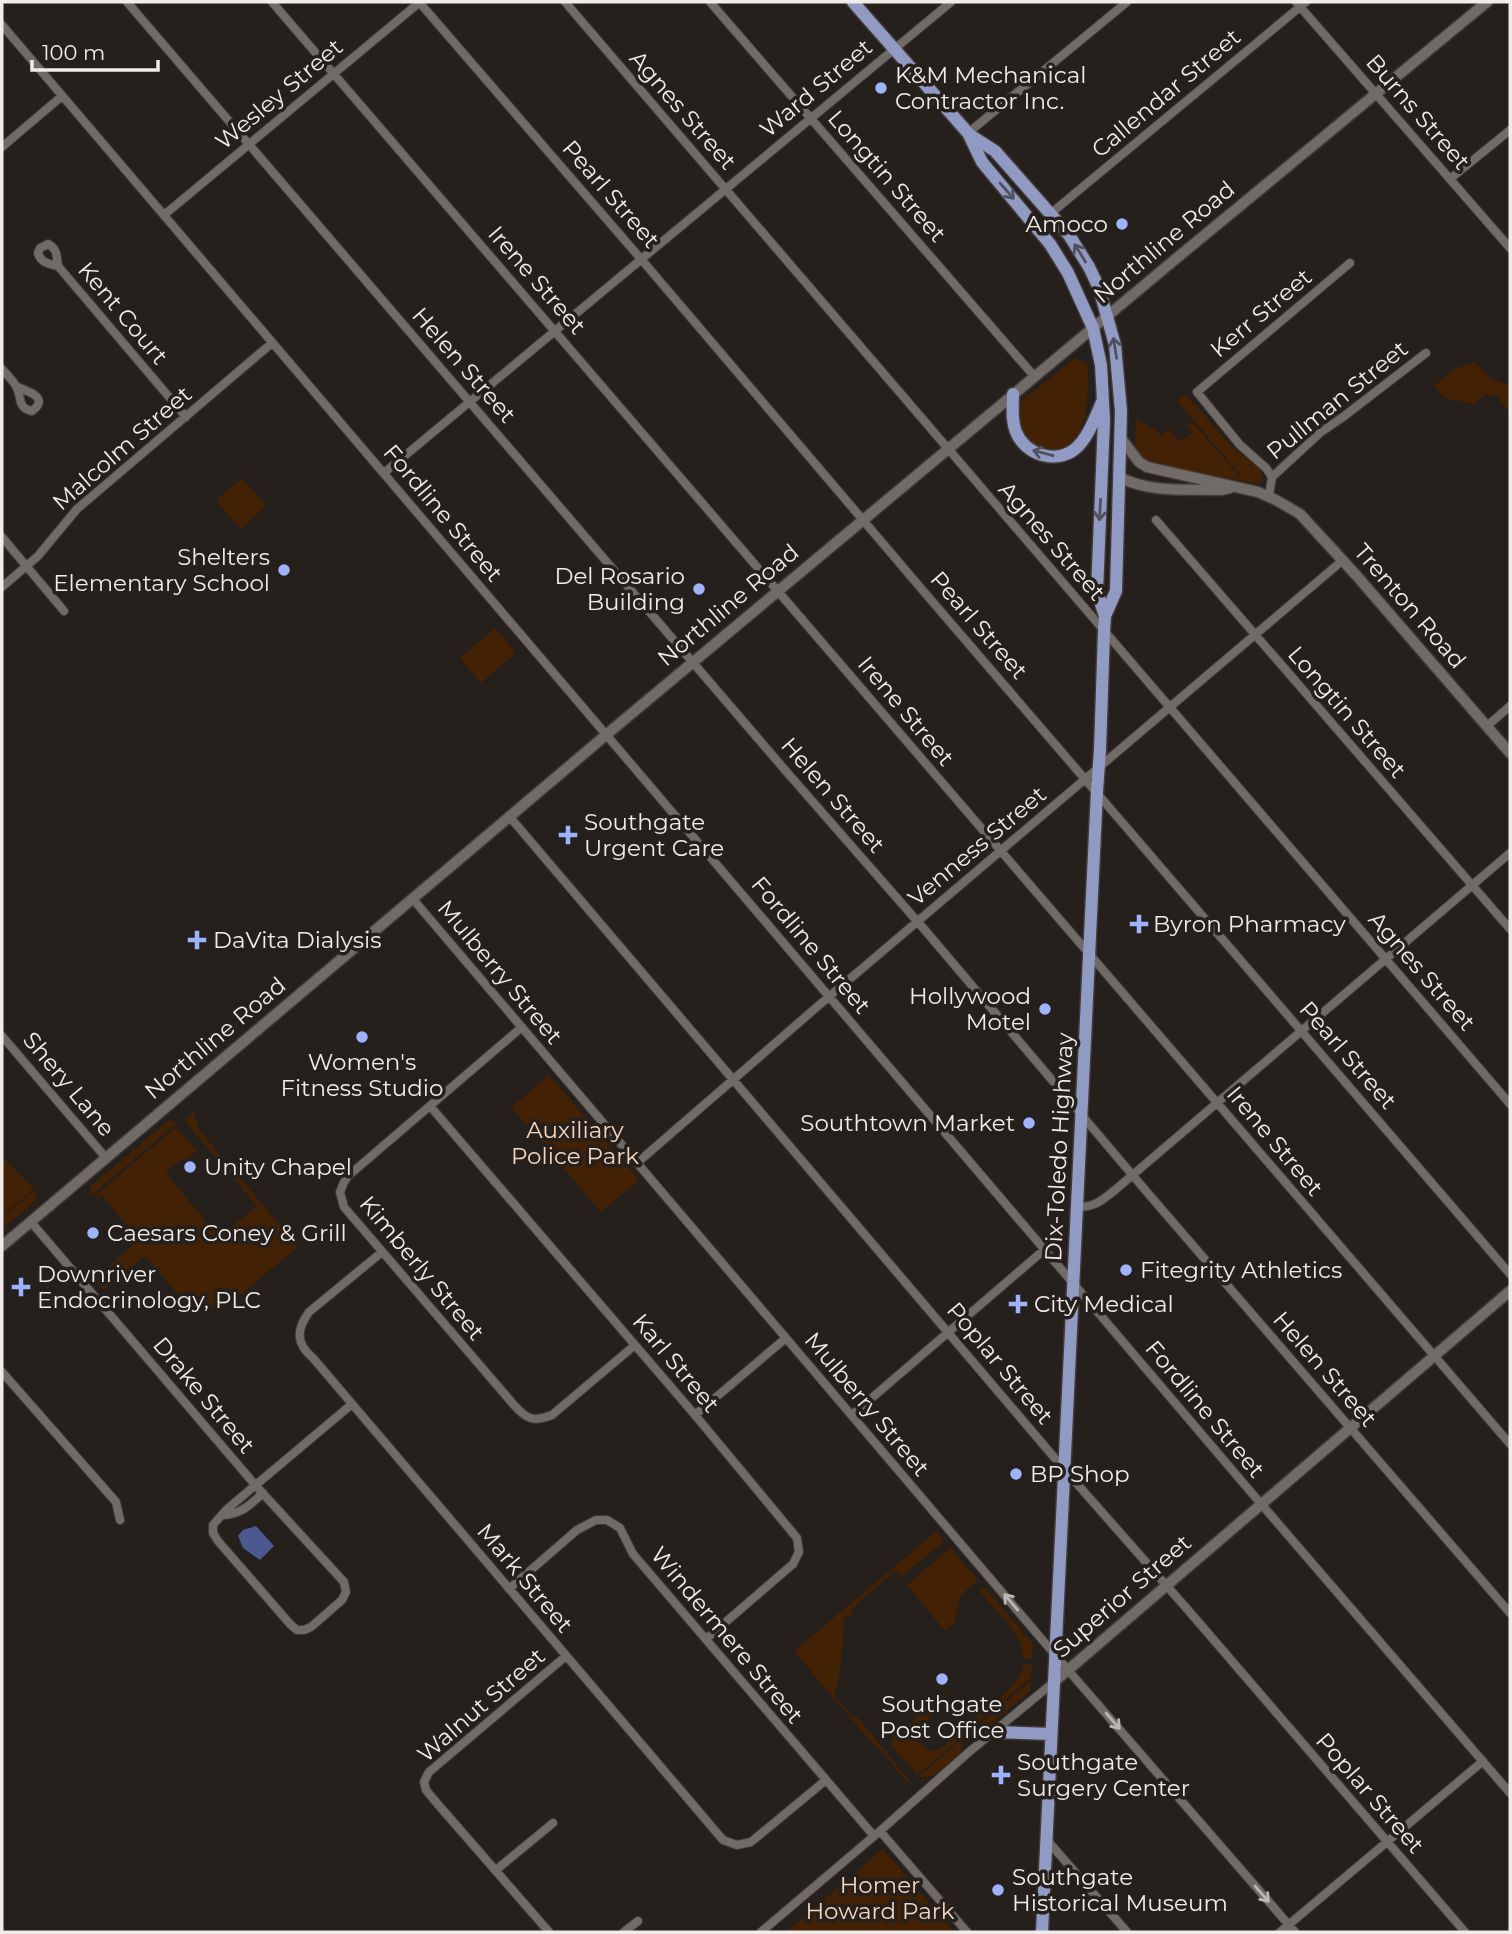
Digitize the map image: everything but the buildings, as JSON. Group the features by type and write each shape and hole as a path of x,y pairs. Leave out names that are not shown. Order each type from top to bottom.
{"main road":[{"name":"Dix-Toledo Highway","path":"853,2 969,134 995,152 1069,235 1099,289 1108,315 1118,369 1121,437 1116,591 1105,616 1104,631 1042,1932"},
{"name":"Northline Road","path":"2,1246 606,734 1487,2"},
{"name":"Dix-Toledo Highway","path":"969,134 982,162 1036,225 1061,261 1093,328 1101,365 1104,399 1097,592 1105,616"},
{"path":"1013,394 1013,417 1020,440 1035,453 1051,457 1067,454 1078,446 1104,399"},
{"path":"1104,420 1108,458 1119,477"},
{"name":"Trenton Road","path":"1121,437 1139,462 1147,467 1258,492 1300,514 1510,753"},
{"name":"Trenton Road","path":"1119,477 1133,484 1155,487 1221,490 1234,488"},
{"name":"Superior Street","path":"1054,1682 1510,1290"},
{"path":"993,1732 1051,1734"}],"street":[{"name":"Helen Street","path":"127,2 1510,1613"},
{"name":"Irene Street","path":"272,2 1510,1444"},
{"name":"Wesley Street","path":"164,215 419,2"},
{"name":"Pearl Street","path":"419,2 1510,1274"},
{"name":"Agnes Street","path":"565,2 1510,1104"},
{"name":"Longtin Street","path":"710,2 1034,376"},
{"name":"Ward Street","path":"384,473 951,2"},
{"path":"969,134 1127,2"},
{"name":"Burns Street","path":"1301,3 1510,248"},
{"name":"Callendar Street","path":"1050,214 1301,3"},
{"name":"Fordline Street","path":"2,25 1044,1250 1510,1793"},
{"path":"2,147 62,96"},
{"path":"1450,179 1510,130"},
{"name":"Kerr Street","path":"1272,477 1266,468 1240,445 1197,392 1350,262"},
{"name":"Kent Court","path":"58,266 186,417"},
{"name":"Malcolm Street","path":"2,587 38,556 77,509 272,343"},
{"name":"Pullman Street","path":"1272,477 1321,432 1426,353"},
{"path":"2,369 17,387"},
{"path":"1269,496 1272,477"},
{"name":"Longtin Street","path":"1156,520 1510,929"},
{"path":"2,537 64,611"},
{"name":"Venness Street","path":"637,1163 1343,560"},
{"path":"1487,726 1510,706"},
{"name":"Poplar Street","path":"509,816 1064,1469 1465,1932"},
{"path":"1077,1207 1094,1205 1133,1175 1510,853"},
{"name":"Mulberry Street","path":"412,898 1068,1670 1292,1929"},
{"name":"Kimberly Street","path":"522,1027 348,1176 340,1197 344,1207 382,1252 525,1416 541,1419 552,1415 635,1345"},
{"name":"Shery Lane","path":"2,1036 106,1158"},
{"name":"Karl Street","path":"430,1106 797,1538 798,1556 785,1572 706,1639"},
{"name":"Drake Street","path":"31,1222 256,1486 332,1567 346,1587 342,1600 311,1627 301,1631 290,1624 218,1541 213,1529 222,1515"},
{"path":"852,1415 1044,1250"},
{"name":"Mark Street","path":"382,1252 309,1312 300,1329 303,1350 313,1358 723,1840 737,1845 751,1842 825,1780"},
{"path":"695,1415 786,1338"},
{"path":"2,1372 116,1502 120,1520"},
{"path":"222,1515 352,1404"},
{"path":"222,1515 232,1515 246,1509 263,1493"},
{"name":"Windermere Street","path":"509,1589 585,1524 607,1520 620,1528 633,1554 825,1780 967,1932"},
{"name":"Walnut Street","path":"496,1870 435,1801 424,1785 425,1780 429,1772 566,1656"},
{"name":"Superior Street","path":"761,1932 1054,1682"},
{"path":"1280,1932 1292,1929 1483,1761"},
{"path":"549,1932 496,1870 554,1823"},
{"path":"1046,1839 1127,1932"},
{"path":"624,1932 638,1921"}],"green space":[{"path":"1075,358 1088,364 1087,402 1081,428 1075,439 1066,447 1054,451 1037,450 1022,437 1017,410 1022,400"},
{"path":"1475,362 1490,378 1510,386 1509,411 1497,396 1485,395 1474,404 1445,398 1434,386 1454,369"},
{"path":"1187,395 1232,447 1261,469 1263,480 1260,483 1158,466 1145,461 1135,449 1136,419 1161,435 1169,429 1179,441 1193,433 1187,426 1192,422 1242,477 1178,402"},
{"path":"242,478 266,506 240,528 216,500"},
{"path":"495,628 516,653 481,683 460,658"},
{"name":"Auxiliary Police Park","path":"549,1075 639,1180 601,1212 511,1107"},
{"path":"195,1111 199,1130 235,1173 244,1175 240,1178 298,1247 225,1308 186,1304 145,1256 104,1290 94,1278 131,1247 126,1239 131,1230 101,1195 94,1197 176,1127 197,1151 186,1160 183,1158 166,1173 219,1237 257,1206 184,1120"},
{"path":"168,1121 177,1123 92,1195 90,1193 91,1186"},
{"path":"2,1157 34,1189 2,1216"},
{"path":"35,1190 37,1199 2,1229 2,1218"},
{"path":"937,1531 943,1542 901,1577 895,1571 850,1610 854,1615 845,1615 839,1680 834,1695 851,1715 858,1718 910,1781 908,1783 794,1651"},
{"path":"950,1548 978,1580 960,1596 954,1623 945,1631 907,1585"},
{"path":"983,1586 1033,1644 1032,1659 1024,1659 1023,1650 1014,1632 981,1593"},
{"path":"1024,1664 1032,1664 1031,1677 967,1732 967,1725 1001,1698 1016,1681"},
{"path":"1031,1680 1030,1691 979,1735 972,1737 968,1734"},
{"path":"946,1692 931,1708 932,1717 921,1728 919,1740 926,1749 934,1750 953,1738 960,1739 917,1775 892,1746 891,1739"},
{"path":"961,1740 961,1751 942,1770 930,1776 919,1776"},
{"name":"Homer Howard Park","path":"883,1849 954,1932 786,1932"}],"water":[{"path":"256,1526 274,1546 260,1560 243,1548 238,1536 243,1530"}],"place":[{"name":"K&M Mechanical Contractor Inc.","path":"881,88"},
{"name":"Amoco","path":"1122,224"},
{"name":"Shelters Elementary School","path":"284,570"},
{"name":"Del Rosario Building","path":"699,589"},
{"name":"Southgate Urgent Care","path":"568,835"},
{"name":"Byron Pharmacy","path":"1139,924"},
{"name":"DaVita Dialysis","path":"197,940"},
{"name":"Hollywood Motel","path":"1045,1009"},
{"name":"Women's Fitness Studio","path":"362,1037"},
{"name":"Southtown Market","path":"1029,1123"},
{"name":"Unity Chapel","path":"190,1167"},
{"name":"Caesars Coney & Grill","path":"93,1233"},
{"name":"Fitegrity Athletics","path":"1126,1270"},
{"name":"Downriver Endocrinology, PLC","path":"21,1287"},
{"name":"City Medical","path":"1018,1304"},
{"name":"BP Shop","path":"1016,1474"},
{"name":"Southgate Post Office","path":"942,1679"},
{"name":"Southgate Surgery Center","path":"1001,1775"},
{"name":"Southgate Historical Museum","path":"998,1890"}]}
